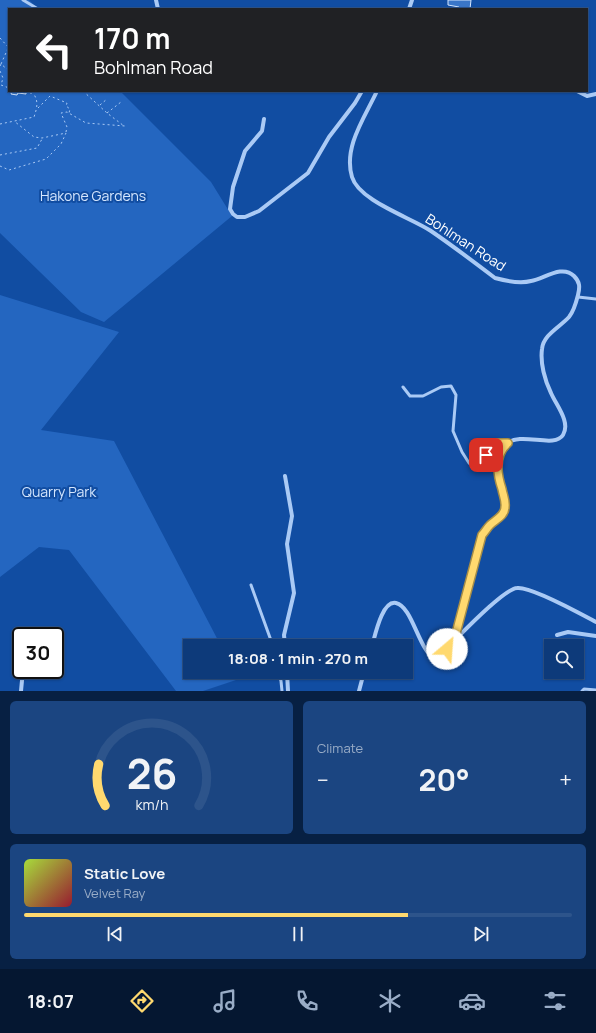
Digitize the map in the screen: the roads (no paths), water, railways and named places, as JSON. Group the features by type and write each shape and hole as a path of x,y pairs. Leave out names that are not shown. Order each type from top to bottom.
{"street":[{"path":"264,119 262,131 245,151 236,176 230,209 237,217 245,217 259,211 308,173 329,138 361,92"},
{"name":"Bohlman Road","path":"377,92 352,148 352,176 355,184 362,192 397,214 430,230 495,278 508,281 531,282 553,273 562,272 573,274 579,282 580,289 576,305 569,317 547,337 542,347 542,358 550,393 562,414 566,428 563,436 557,440 520,438 508,443"},
{"path":"579,92 587,96 596,94"},
{"path":"454,641 482,535 490,525 500,517 506,508 498,475 499,457 502,450 508,443"},
{"path":"284,639 294,593 287,544 292,516 285,476"},
{"path":"374,639 382,614 386,607 393,603 399,604 406,611 426,651 436,660 441,658 454,641 490,606 510,590 516,588 533,591 596,622"},
{"path":"557,635 568,632 596,636"},
{"path":"20,691 22,679"},
{"path":"287,679 288,691"},
{"path":"359,691 362,679"}],"lane":[{"path":"23,0 36,8"},
{"path":"578,297 596,299"},
{"path":"403,387 410,396 423,396 441,387 451,386 456,395 453,431 462,452 469,463 477,469 483,463 488,447 496,443 508,443"},
{"path":"251,585 270,639"},
{"path":"281,679 282,691"},
{"path":"582,691 584,689 596,690"}],"park label":[{"name":"Hakone Gardens","path":"93,195"},
{"name":"Quarry Park","path":"59,491"}]}
